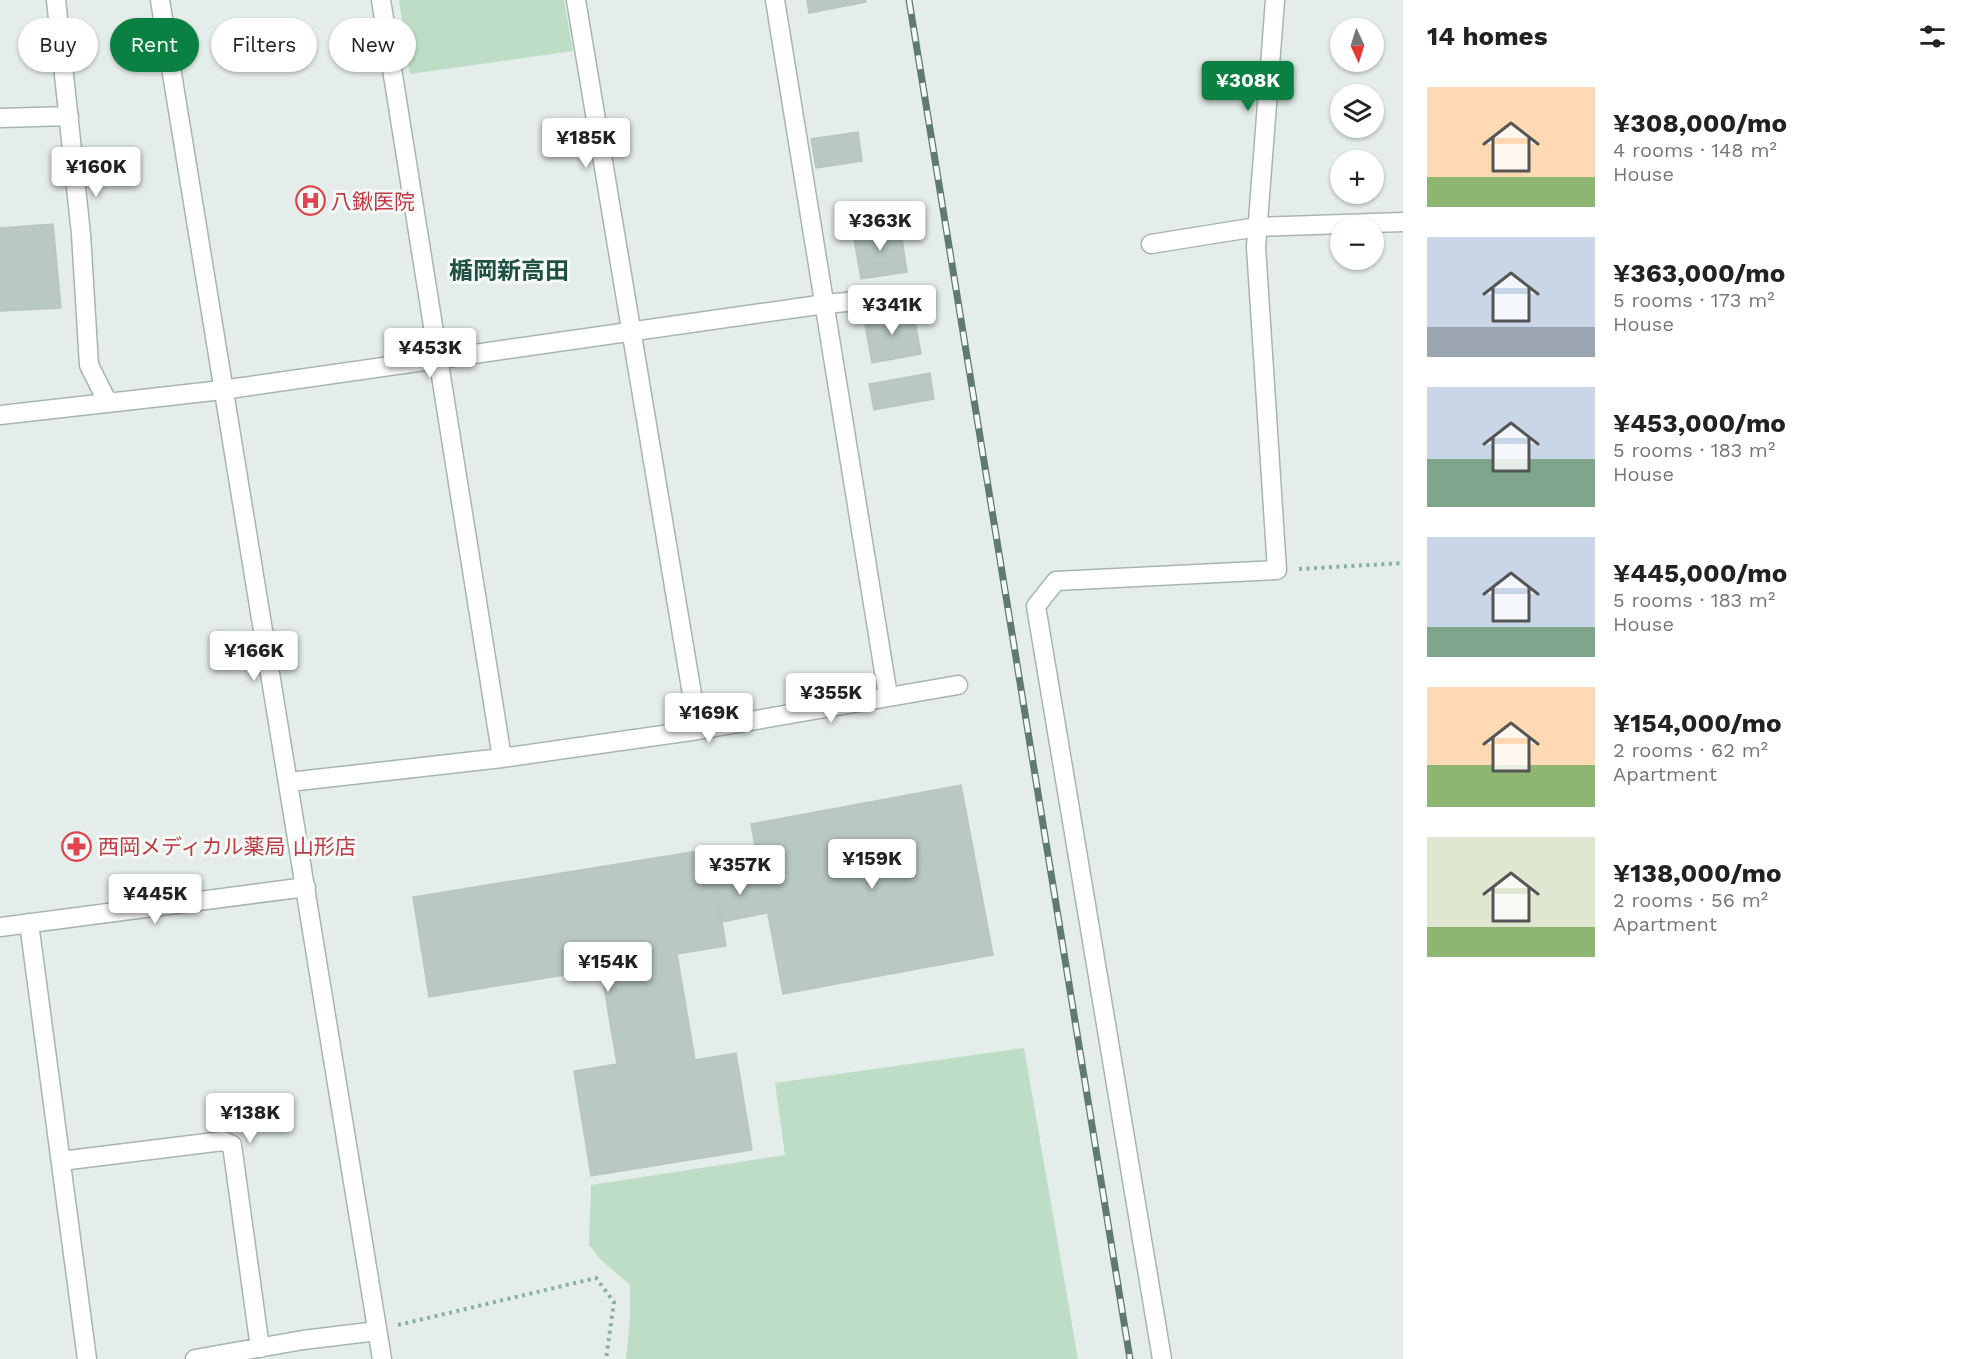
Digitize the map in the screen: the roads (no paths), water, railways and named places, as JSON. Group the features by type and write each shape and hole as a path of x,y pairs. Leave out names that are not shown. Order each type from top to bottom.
{"street":[{"path":"56,0 81,234 89,365 108,403"},
{"path":"160,0 382,1359"},
{"path":"381,0 502,758"},
{"path":"576,0 698,730"},
{"path":"775,0 888,696"},
{"path":"1162,1359 1036,606 1056,581 1276,570 1256,247 1275,0"},
{"path":"0,118 69,116"},
{"path":"1151,244 1257,227 1403,222"},
{"path":"0,415 222,390 825,304 910,296"},
{"path":"289,782 502,758 698,730 958,685"},
{"path":"0,927 306,887"},
{"path":"29,923 87,1359"},
{"path":"61,1161 223,1141 232,1145 260,1348"},
{"path":"195,1359 377,1330"}],"railway":[{"path":"909,0 1130,1359"}],"place":[{"name":"八鍬医院","path":"310,201"},
{"name":"西岡メディカル薬局 山形店","path":"77,846"}],"district":[{"name":"楯岡新高田","path":"509,271"}]}
